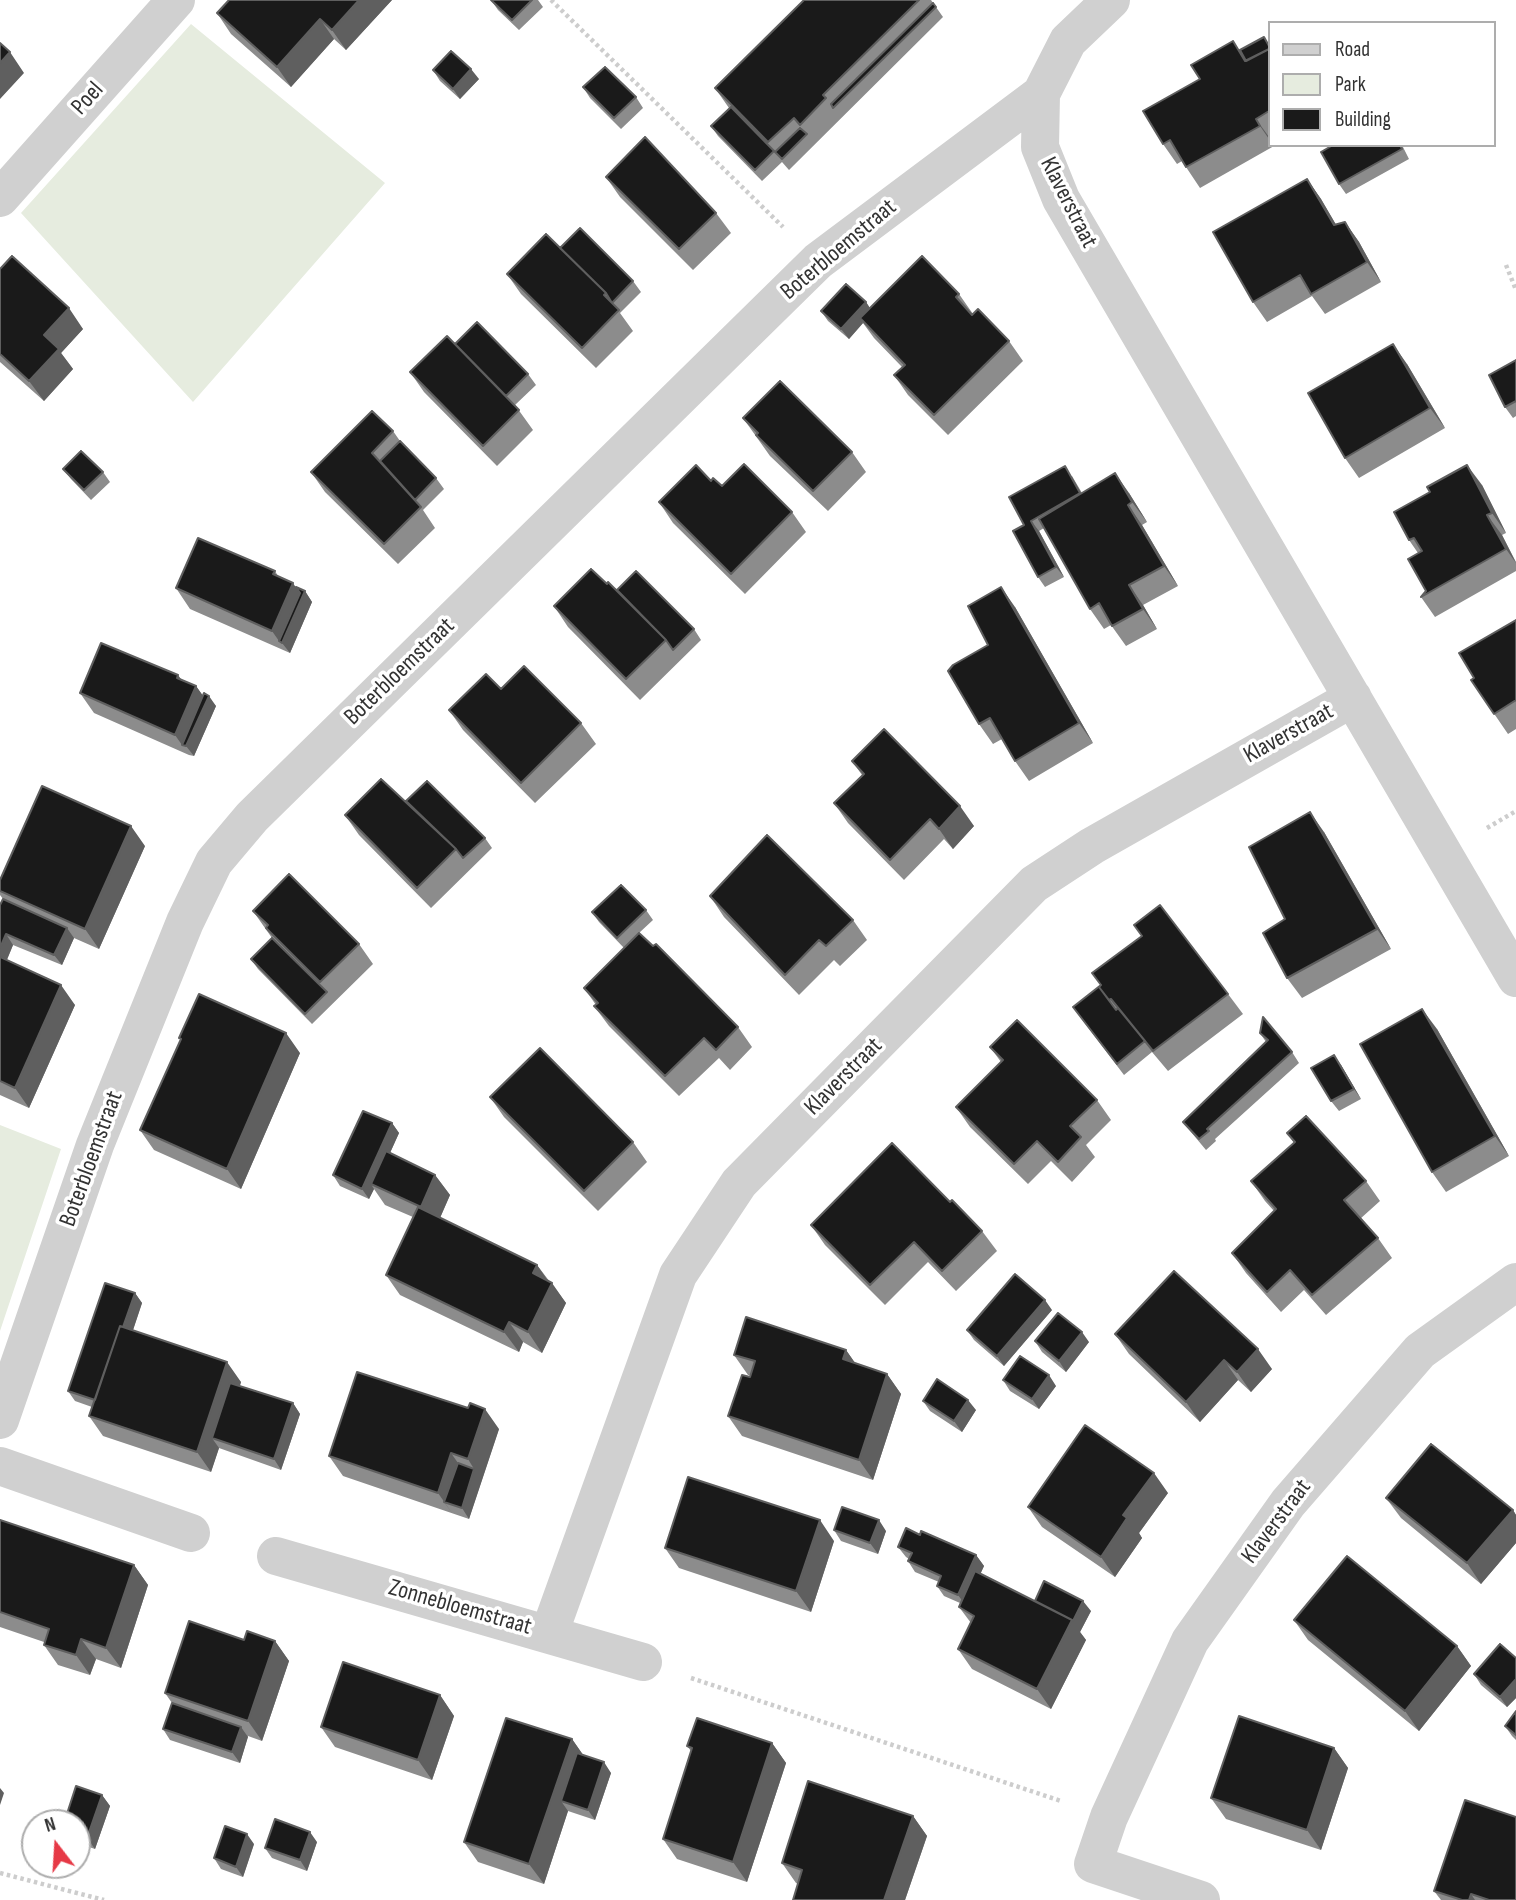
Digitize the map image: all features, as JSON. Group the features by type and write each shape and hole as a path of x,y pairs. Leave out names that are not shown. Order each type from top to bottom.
{"street":[{"name":"Poel","path":"0,198 176,0"},
{"name":"Klaverstraat","path":"1111,0 1068,41 1041,94 1040,147 1061,199 1516,978"},
{"name":"Boterbloemstraat","path":"0,1420 95,1146 185,922 214,862 252,817 818,261 1041,94"},
{"name":"Klaverstraat","path":"549,1634 678,1275 739,1183 1034,884 1092,846 1353,698"},
{"name":"Klaverstraat","path":"1109,1817 1190,1641 1288,1503 1420,1352 1516,1282"},
{"path":"0,1466 191,1533"},
{"name":"Zonnebloemstraat","path":"276,1556 643,1662"},
{"path":"1109,1817 1093,1864 1201,1900"}],"path":[{"path":"551,0 818,261"},
{"path":"1506,265 1516,290"},
{"path":"643,1662 1109,1817"},
{"path":"0,1872 104,1900"}],"green space":[{"path":"191,24 385,183 193,402 21,213"},
{"path":"0,1125 61,1149 0,1331"}],"building":[{"path":"229,0 359,0 332,30 320,19 277,67 217,13"},
{"path":"491,0 532,0 512,20"},
{"path":"804,0 919,0 823,95 826,98 800,125 794,118 768,142 715,88"},
{"path":"933,3 936,7 833,108 831,104"},
{"path":"1264,37 1268,44 1268,50 1246,61 1240,50"},
{"path":"1233,41 1245,61 1268,50 1268,112 1256,119 1260,126 1186,167 1170,140 1163,144 1143,111 1200,79 1191,65"},
{"path":"0,43 10,52 0,63"},
{"path":"451,51 471,69 453,89 433,70"},
{"path":"605,67 636,97 614,118 583,87"},
{"path":"731,107 774,151 755,170 711,126"},
{"path":"800,128 807,134 782,159 775,152"},
{"path":"645,137 716,213 679,249 606,177"},
{"path":"1330,147 1402,149 1339,184 1321,152"},
{"path":"1307,179 1334,225 1345,222 1367,262 1311,294 1300,275 1253,302 1213,232"},
{"path":"580,228 633,281 612,303 606,293 560,248"},
{"path":"546,234 606,293 604,295 619,310 582,348 507,274"},
{"path":"12,256 69,308 44,335 59,349 29,381 0,354 0,269"},
{"path":"922,256 959,294 956,297 972,315 978,309 1009,341 934,415 894,375 905,365 860,318"},
{"path":"846,284 866,302 841,329 821,311"},
{"path":"477,322 528,374 506,396 455,344"},
{"path":"447,336 519,410 483,446 410,372"},
{"path":"1393,344 1430,408 1345,458 1308,393"},
{"path":"1516,360 1516,401 1505,407 1489,375"},
{"path":"780,381 852,452 813,491 756,435 758,433 743,418"},
{"path":"372,411 393,431 372,453 421,507 384,544 311,472"},
{"path":"400,441 436,478 415,500 380,461"},
{"path":"81,451 103,472 84,490 63,469"},
{"path":"744,464 792,512 731,574 659,502 696,465 711,481 713,478 722,486"},
{"path":"1467,465 1492,513 1487,515 1506,549 1421,597 1426,591 1408,559 1422,551 1414,538 1409,540 1394,512 1430,492 1427,487"},
{"path":"1065,466 1080,493 1031,521 1056,567 1038,577 1013,531 1024,525 1009,497"},
{"path":"1115,473 1132,502 1128,505 1164,566 1129,585 1143,609 1112,626 1099,603 1090,609 1039,519"},
{"path":"198,538 275,571 273,574 293,583 272,631 176,588"},
{"path":"591,569 607,584 608,582 666,640 626,679 554,606"},
{"path":"636,571 694,629 673,650 617,590"},
{"path":"296,587 305,591 282,643 279,641 300,593"},
{"path":"1001,587 1079,723 1015,761 990,718 979,724 948,671 953,665 988,645 968,606"},
{"path":"1516,620 1516,700 1494,714 1471,680 1474,678 1459,653"},
{"path":"101,643 178,675 177,678 196,686 175,735 80,693"},
{"path":"524,666 581,723 521,783 449,710 486,674 501,689"},
{"path":"204,693 209,696 186,746 182,745"},
{"path":"884,729 960,806 939,829 930,819 890,860 834,803 864,774 852,761"},
{"path":"381,779 456,849 417,888 345,815"},
{"path":"427,781 485,838 463,858 406,801"},
{"path":"42,786 131,826 85,929 0,891 0,880"},
{"path":"1310,812 1377,929 1287,978 1263,933 1285,919 1249,847"},
{"path":"767,835 853,920 826,946 819,940 785,975 710,896"},
{"path":"289,874 359,944 320,982 266,928 268,925 253,911"},
{"path":"621,885 646,910 617,938 592,912"},
{"path":"3,899 67,928 54,955 6,934 0,948 0,905"},
{"path":"1160,905 1228,994 1153,1051 1111,999 1109,1000 1092,973 1142,936 1134,925"},
{"path":"639,933 653,946 656,944 738,1027 716,1050 704,1038 665,1076 594,1006 598,1003 584,988"},
{"path":"272,938 327,992 305,1014 251,959"},
{"path":"0,957 61,985 15,1088 0,1081"},
{"path":"1101,985 1099,987 1116,1010 1118,1008 1145,1041 1117,1064 1073,1007"},
{"path":"199,994 286,1033 227,1169 140,1130"},
{"path":"1422,1009 1495,1136 1432,1172 1360,1044"},
{"path":"1263,1017 1292,1052 1199,1139 1183,1122 1268,1040 1260,1033"},
{"path":"1017,1020 1097,1100 1070,1126 1081,1137 1058,1162 1037,1141 1014,1164 956,1107 1003,1060 990,1047"},
{"path":"540,1048 633,1142 584,1191 490,1097"},
{"path":"1334,1055 1354,1089 1331,1101 1311,1068"},
{"path":"363,1111 392,1123 362,1189 333,1175"},
{"path":"1306,1116 1366,1181 1344,1200 1378,1238 1312,1295 1290,1270 1267,1292 1232,1253 1276,1209 1251,1181 1295,1142 1287,1133"},
{"path":"892,1143 982,1231 942,1271 914,1242 870,1285 811,1225"},
{"path":"386,1151 435,1175 421,1207 371,1184"},
{"path":"418,1207 537,1265 533,1273 552,1283 528,1332 509,1322 504,1332 386,1275"},
{"path":"1174,1271 1258,1349 1237,1372 1224,1360 1186,1402 1115,1334"},
{"path":"1015,1274 1045,1300 997,1356 967,1330"},
{"path":"105,1283 135,1293 123,1327 120,1326 95,1400 68,1391"},
{"path":"1058,1313 1082,1332 1059,1361 1035,1341"},
{"path":"746,1317 846,1350 843,1359 887,1374 859,1460 728,1416 742,1375 750,1377 755,1361 734,1355"},
{"path":"120,1326 227,1362 197,1452 89,1416"},
{"path":"1020,1356 1049,1375 1032,1399 1003,1380"},
{"path":"357,1372 468,1408 470,1403 485,1409 468,1459 451,1453 438,1493 329,1456"},
{"path":"937,1379 968,1400 954,1421 923,1401"},
{"path":"230,1383 293,1403 274,1459 212,1438"},
{"path":"1085,1425 1154,1473 1123,1515 1127,1518 1101,1557 1028,1507"},
{"path":"1431,1444 1513,1510 1467,1563 1386,1498"},
{"path":"458,1463 474,1469 462,1508 444,1502"},
{"path":"688,1477 820,1520 796,1591 665,1548"},
{"path":"842,1507 879,1520 870,1543 834,1530"},
{"path":"0,1520 134,1565 106,1648 81,1639 76,1655 44,1645 49,1629 0,1612"},
{"path":"906,1528 920,1535 921,1531 976,1555 958,1595 937,1586 941,1576 908,1561 912,1553 898,1547"},
{"path":"1347,1556 1457,1646 1405,1711 1294,1620"},
{"path":"975,1571 1072,1620 1037,1689 958,1649 974,1616 959,1607"},
{"path":"1044,1581 1083,1601 1073,1621 1035,1601"},
{"path":"189,1621 244,1640 247,1631 275,1641 248,1721 165,1693"},
{"path":"1500,1644 1516,1658 1516,1679 1500,1697 1474,1674"},
{"path":"343,1662 440,1695 418,1760 321,1727"},
{"path":"172,1703 241,1727 232,1752 163,1729"},
{"path":"1516,1711 1516,1735 1505,1726"},
{"path":"1239,1716 1334,1748 1307,1830 1211,1798"},
{"path":"506,1718 572,1739 529,1864 464,1842"},
{"path":"697,1718 772,1743 733,1862 663,1839 692,1748 687,1746"},
{"path":"577,1753 604,1762 588,1810 561,1801"},
{"path":"808,1781 913,1816 884,1900 793,1900 802,1870 782,1863"},
{"path":"76,1786 102,1795 91,1827 91,1809 69,1809"},
{"path":"1465,1800 1516,1817 1516,1900 1489,1900 1471,1894 1469,1900 1462,1900 1434,1891"},
{"path":"275,1819 310,1832 300,1860 265,1848"},
{"path":"225,1826 247,1834 236,1867 214,1858"}]}
